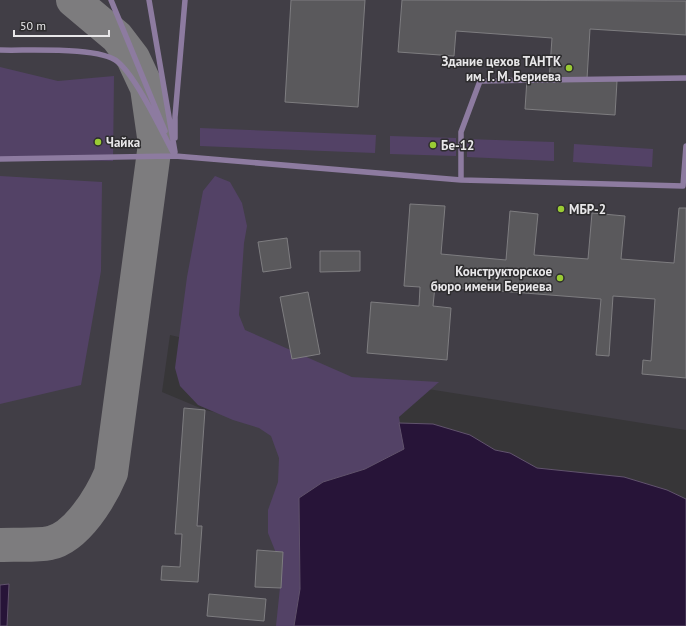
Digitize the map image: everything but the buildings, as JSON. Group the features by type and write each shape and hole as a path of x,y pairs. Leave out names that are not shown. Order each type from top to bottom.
{"lane":[{"path":"111,0 175,156"},
{"path":"148,0 175,156"},
{"path":"175,156 175,117 185,0"},
{"path":"0,50 98,53 118,61 134,83 175,156"},
{"path":"461,180 462,132 480,81 686,78"},
{"path":"0,160 175,156 461,180 684,186 686,146"}],"shaded area":[{"path":"0,0 686,0 686,430 352,377 170,335 162,392 205,410 296,430 282,626 7,626 9,585 0,585"},
{"path":"0,67 58,81 114,76 113,161 0,159"},
{"path":"200,128 376,135 375,153 200,146"},
{"path":"390,136 456,138 456,156 390,154"},
{"path":"467,139 554,142 554,161 467,157"},
{"path":"574,144 653,149 652,167 573,162"},
{"path":"0,176 102,182 101,271 81,385 0,404"},
{"path":"215,176 230,182 242,203 247,226 244,243 239,315 245,330 352,377 439,382 399,417 404,449 365,469 323,482 299,498 300,589 294,626 276,626 282,568 268,533 268,510 278,482 279,458 271,436 259,428 233,420 198,405 180,386 175,368 187,277 203,191"},
{"path":"399,423 433,424 470,435 495,450 510,453 537,468 624,477 667,490 686,499 686,626 294,626 300,589 299,498 323,482 365,469 404,449"},
{"path":"9,584 7,626 0,626 0,585"}],"taxiway":[{"path":"0,545 31,545 50,543 70,533 87,515 107,483 111,473 155,144 147,88 133,58 117,37 73,0"}],"place":[{"name":"Здание цехов ТАНТК им. Г. М. Бериева","path":"569,68"},
{"name":"Чайка","path":"98,142"},
{"name":"Бе-12","path":"433,145"},
{"name":"МБР-2","path":"561,209"},
{"name":"Конструкторское бюро имени Бериева","path":"560,278"}]}
